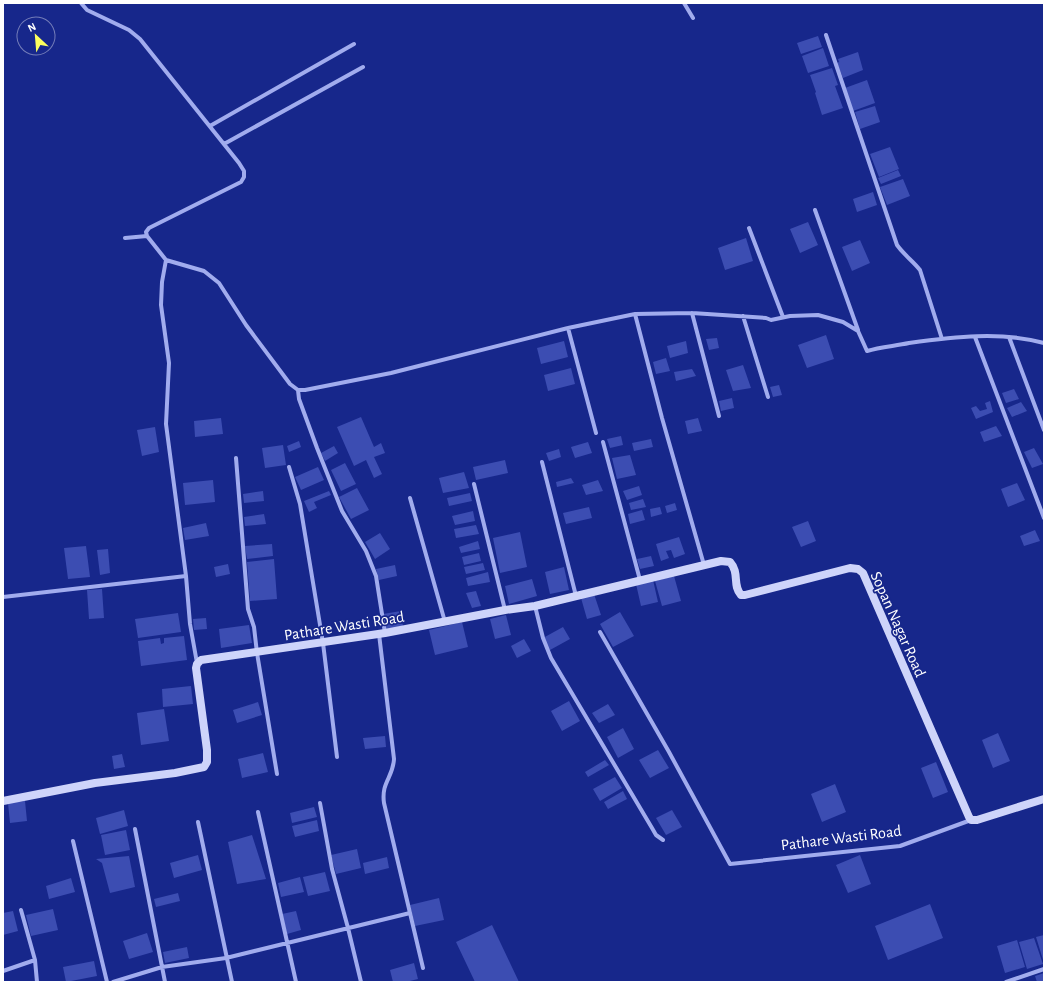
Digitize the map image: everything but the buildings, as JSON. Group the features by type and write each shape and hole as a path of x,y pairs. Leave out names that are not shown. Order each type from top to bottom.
{"street":[{"path":"81,3 87,10 129,30 140,39 244,171 244,177 241,182 149,228 146,232 147,236 166,260 204,271 219,283 246,326 290,384 298,390 305,390 391,373 568,328 635,314 692,313 766,318 771,320 783,317 818,315 843,322 858,331"},
{"path":"684,3 693,18"},
{"path":"826,35 897,246 916,264 920,270 942,339"},
{"path":"210,126 354,44"},
{"path":"224,144 363,67"},
{"path":"815,210 858,331 867,351 942,339 975,337 1009,337 1044,343"},
{"path":"749,228 783,317"},
{"path":"125,238 147,236"},
{"path":"3,801 95,783 198,770 204,767 207,762 207,750 196,668 197,664 190,624 186,576 166,424 169,363 161,306 162,282 166,260"},
{"path":"692,313 719,416"},
{"path":"635,314 662,418 704,565"},
{"path":"743,316 768,397"},
{"path":"568,328 596,433"},
{"path":"975,337 1044,518"},
{"path":"1009,337 1044,430"},
{"path":"298,390 299,398 314,441 342,511 366,551 376,576 394,759 394,766 383,788 382,794 423,968"},
{"path":"603,442 640,581"},
{"path":"236,458 248,609 254,627 277,774"},
{"path":"542,462 576,596"},
{"path":"289,468 300,504 323,643 338,757"},
{"path":"474,484 505,610"},
{"path":"410,498 445,622"},
{"name":"Sopan Nagar Road","path":"535,606 721,561 730,562 734,567 737,591 741,595 745,596 850,568 858,569 863,573 971,820"},
{"path":"3,597 186,576"},
{"path":"535,606 543,638 551,658 656,835 663,840"},
{"name":"Pathare Wasti Road","path":"197,664 201,660 382,634 505,610 535,606"},
{"name":"Pathare Wasti Road","path":"600,632 669,752 730,864 900,846 971,820 977,820 1044,799"},
{"path":"320,803 332,870 361,982"},
{"path":"258,812 296,982"},
{"path":"198,822 232,982"},
{"path":"135,829 165,982"},
{"path":"73,841 107,982"},
{"path":"21,910 35,960 37,982"},
{"path":"113,982 162,967 226,958 410,913"},
{"path":"3,971 35,960"},
{"path":"1006,982 1044,969"}]}
